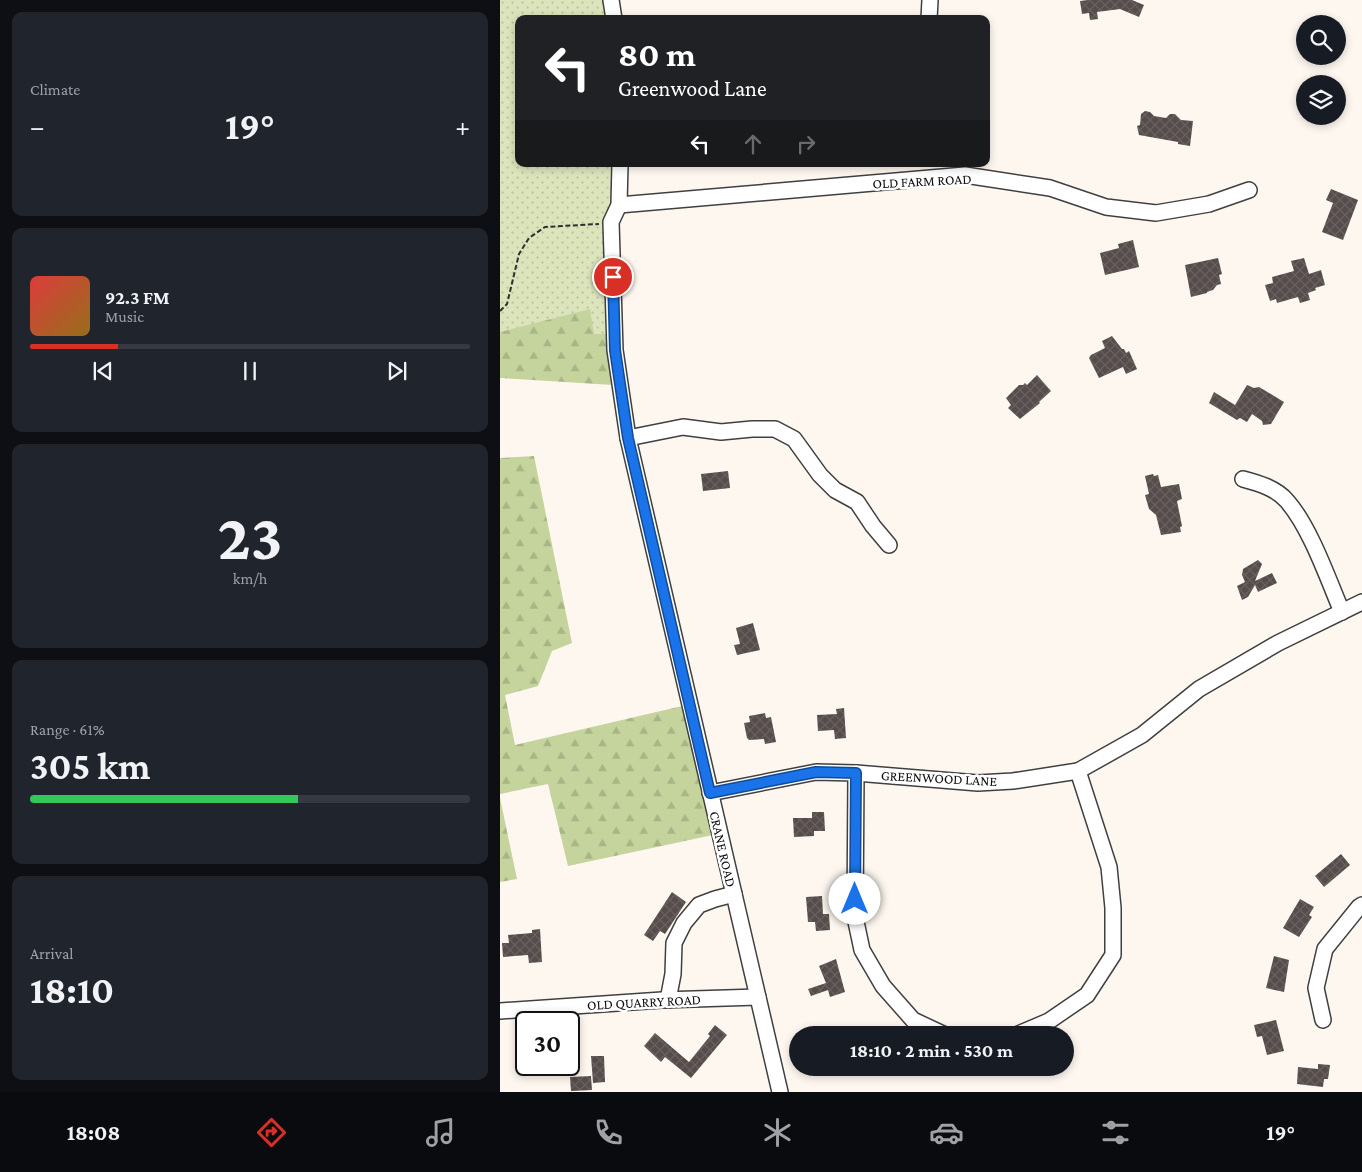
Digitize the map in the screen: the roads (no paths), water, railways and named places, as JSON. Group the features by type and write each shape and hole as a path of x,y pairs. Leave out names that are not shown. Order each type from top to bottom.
{"street":[{"path":"611,0 613,15"},
{"path":"929,15 930,0"},
{"name":"CRANE ROAD","path":"620,167 619,205 611,222 615,350 628,438 780,1092"},
{"name":"OLD FARM ROAD","path":"619,205 964,170 1050,188 1106,206 1156,213 1209,204 1248,190"},
{"path":"628,438 683,427 721,432 775,429 794,439 820,475 835,490 857,502 889,545"},
{"path":"1242,479 1266,485 1287,500 1305,527 1342,612"},
{"name":"GREENWOOD LANE","path":"710,793 816,772 856,773 978,783 1013,781 1078,771 1142,734 1199,689 1278,643 1362,602"},
{"path":"1039,1026 1049,1022 1086,994 1112,954 1113,908 1108,868 1078,771"},
{"path":"856,773 855,917 862,950 883,986 913,1020 926,1026"},
{"path":"668,1000 673,974 674,944 684,923 699,905 734,894"},
{"path":"1323,1020 1316,988 1325,949 1362,905"},
{"name":"OLD QUARRY ROAD","path":"500,1011 668,1000 758,997"}]}
